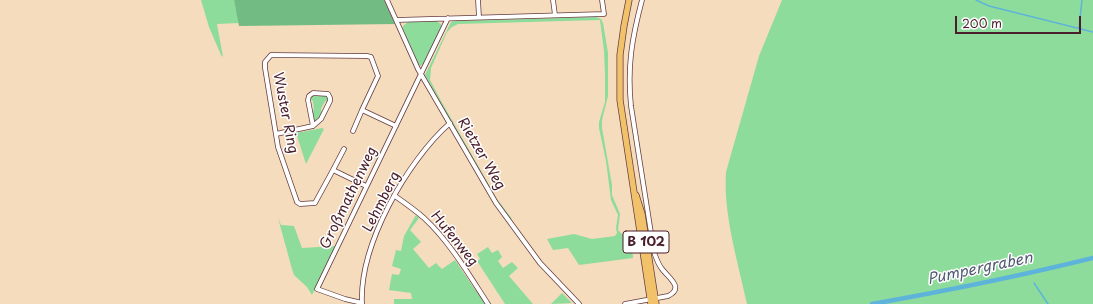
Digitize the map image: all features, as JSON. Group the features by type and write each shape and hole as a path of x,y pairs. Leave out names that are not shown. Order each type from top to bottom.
{"main road":[{"name":"B 102","path":"629,0 620,55 620,100 653,302"}],"street":[{"name":"Rietzer Weg","path":"387,0 415,63 503,214 540,263 579,304"},
{"path":"478,0 479,17"},
{"path":"553,0 555,15"},
{"path":"396,20 604,14 602,0"},
{"path":"625,304 653,302 671,295 676,288 674,283 661,268 656,257 631,106 629,82 630,56 634,28 642,0"},
{"name":"Großmathenweg","path":"362,303 345,299 317,289 448,18"},
{"name":"Wuster Ring","path":"344,149 315,203 298,203 280,153 265,65 267,59 271,55 371,57 378,76 353,131"},
{"path":"276,134 313,126 321,119 330,101 328,94 312,93 309,96 308,100 313,126"},
{"path":"362,110 396,126"},
{"name":"Lehmberg","path":"362,303 364,277 371,249 380,225 395,196 422,153 450,123"},
{"path":"333,170 366,186"},
{"name":"Hufenweg","path":"395,196 419,213 438,233 452,250 488,304"}],"green space":[{"path":"201,0 234,0 239,23 217,24 223,57 209,27"},
{"path":"234,0 384,0 395,24 239,26"},
{"path":"782,0 1093,0 1093,304 747,304 729,221 726,172 759,56"},
{"path":"596,17 601,19 603,23 608,53 608,96 602,120 602,128 612,185 612,195 620,214 618,230 622,234 631,236 633,258 579,265 568,248 553,250 547,239 574,234 592,239 615,236 617,233 616,228 618,215 611,200 606,161 599,128 599,122 605,102 604,51 600,20 458,24 447,32 431,68 430,80 497,199 512,219 510,220 477,168 425,75 451,22"},
{"path":"436,21 441,24 441,28 423,64 420,66 403,26 408,22"},
{"path":"324,94 327,96 327,102 325,101 321,109 322,113 319,120 315,121 313,119 312,111 314,110 313,101 310,99 312,95"},
{"path":"322,128 324,129 306,164 296,133"},
{"path":"416,215 419,218 410,230 421,242 413,249 429,268 436,263 442,269 455,260 485,304 394,304 394,299 412,299 411,293 389,290 392,274 399,275 401,269 392,266 396,250 401,251 404,236"},
{"path":"278,218 281,225 294,226 302,248 336,246 312,295 307,287 294,275"},
{"path":"488,247 492,253 498,250 502,257 498,261 503,268 512,262 518,268 509,276 533,304 505,304 477,261 480,259 477,254"},
{"path":"562,293 572,303 551,304"}],"waterway":[{"path":"976,0 989,6 1093,32"},
{"path":"1079,28 1082,0"},
{"name":"Pumpergraben","path":"872,304 983,283 1093,258"},
{"path":"1034,283 1048,304"}]}
